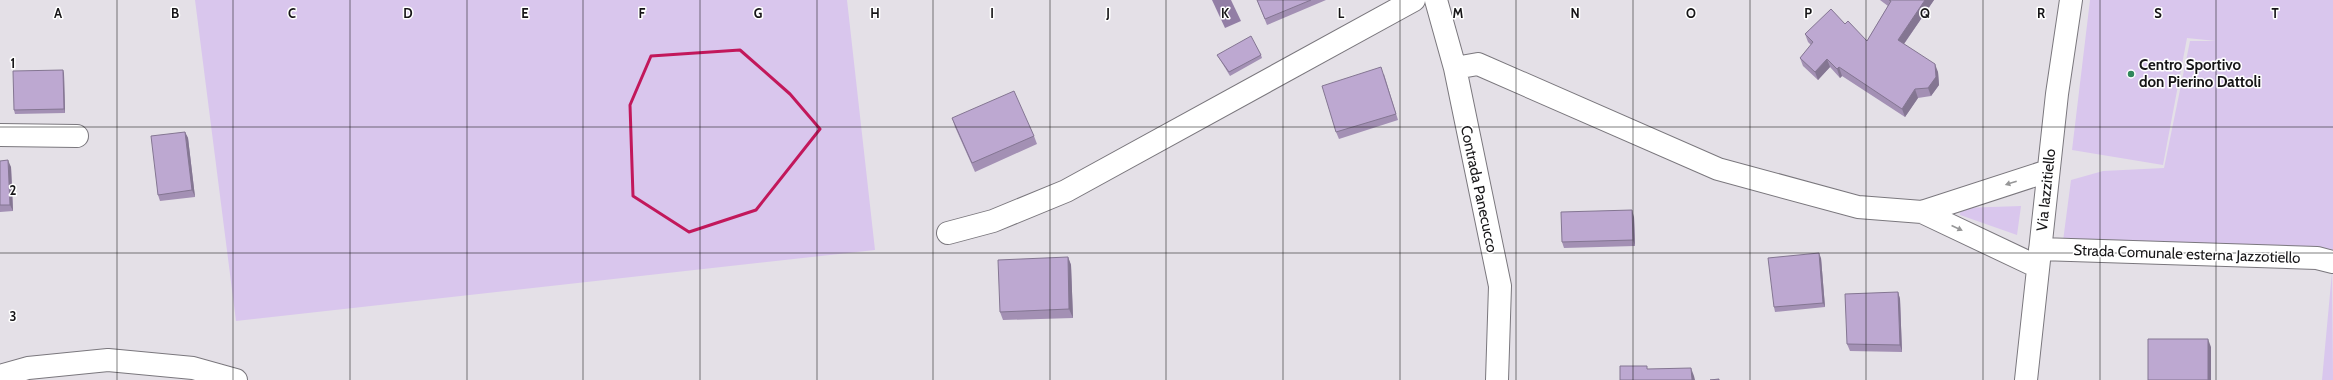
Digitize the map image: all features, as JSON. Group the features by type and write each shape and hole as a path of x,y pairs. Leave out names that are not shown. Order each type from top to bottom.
{"street":[{"path":"948,232 993,221 1066,191 1414,0"},
{"name":"Contrada Panecucco","path":"1436,0 1454,68 1500,286 1497,380"},
{"name":"Via Iazzitiello","path":"2026,380 2057,94 2071,0"},
{"path":"1454,68 1478,64 1718,169 1858,207 1922,212 2039,258"},
{"path":"0,135 77,136"},
{"path":"1922,212 2048,171"},
{"name":"Strada Comunale esterna Jazzotiello","path":"2039,258 2316,258 2333,262"},
{"path":"0,376 28,368 108,360 193,368 236,380"}],"highlighted area":[{"path":"740,50 790,94 820,129 756,210 689,232 633,196 630,105 651,56"}],"shaded area":[{"path":"195,0 847,0 875,250 236,321"},
{"path":"1212,0 1231,0 1241,21 1225,28"},
{"path":"2090,0 2333,0 2333,255 2063,241 2071,180 2103,171 2164,168 2190,41 2216,41 2187,38 2163,165 2072,150"},
{"path":"2021,206 2017,235 1960,215 1961,208"},
{"path":"2332,272 2333,380 2322,380"}],"building":[{"path":"1257,0 1311,0 1265,19"},
{"path":"1889,0 1925,0 1898,40 1935,64 1936,77 1928,88 1915,89 1902,109 1839,67 1837,69 1827,59 1815,72 1800,58 1813,42 1805,34 1831,9 1845,24 1848,21 1867,41 1891,1"},
{"path":"1251,36 1261,55 1229,72 1217,55"},
{"path":"1381,67 1396,114 1336,132 1322,86"},
{"path":"63,70 64,109 14,110 13,71"},
{"path":"1014,91 1034,136 972,163 952,118"},
{"path":"185,132 192,190 158,195 151,136"},
{"path":"8,160 10,205 0,205 0,161"},
{"path":"1632,210 1633,240 1562,242 1561,212"},
{"path":"1819,253 1823,303 1774,307 1768,258"},
{"path":"1068,257 1069,309 1000,312 998,260"},
{"path":"1898,292 1900,345 1847,344 1845,294"},
{"path":"2148,339 2208,339 2208,380 2148,380"},
{"path":"1620,366 1647,366 1647,369 1691,368 1692,380 1620,380"}],"place":[{"name":"Centro Sportivo don Pierino Dattoli","path":"2131,74"}]}
